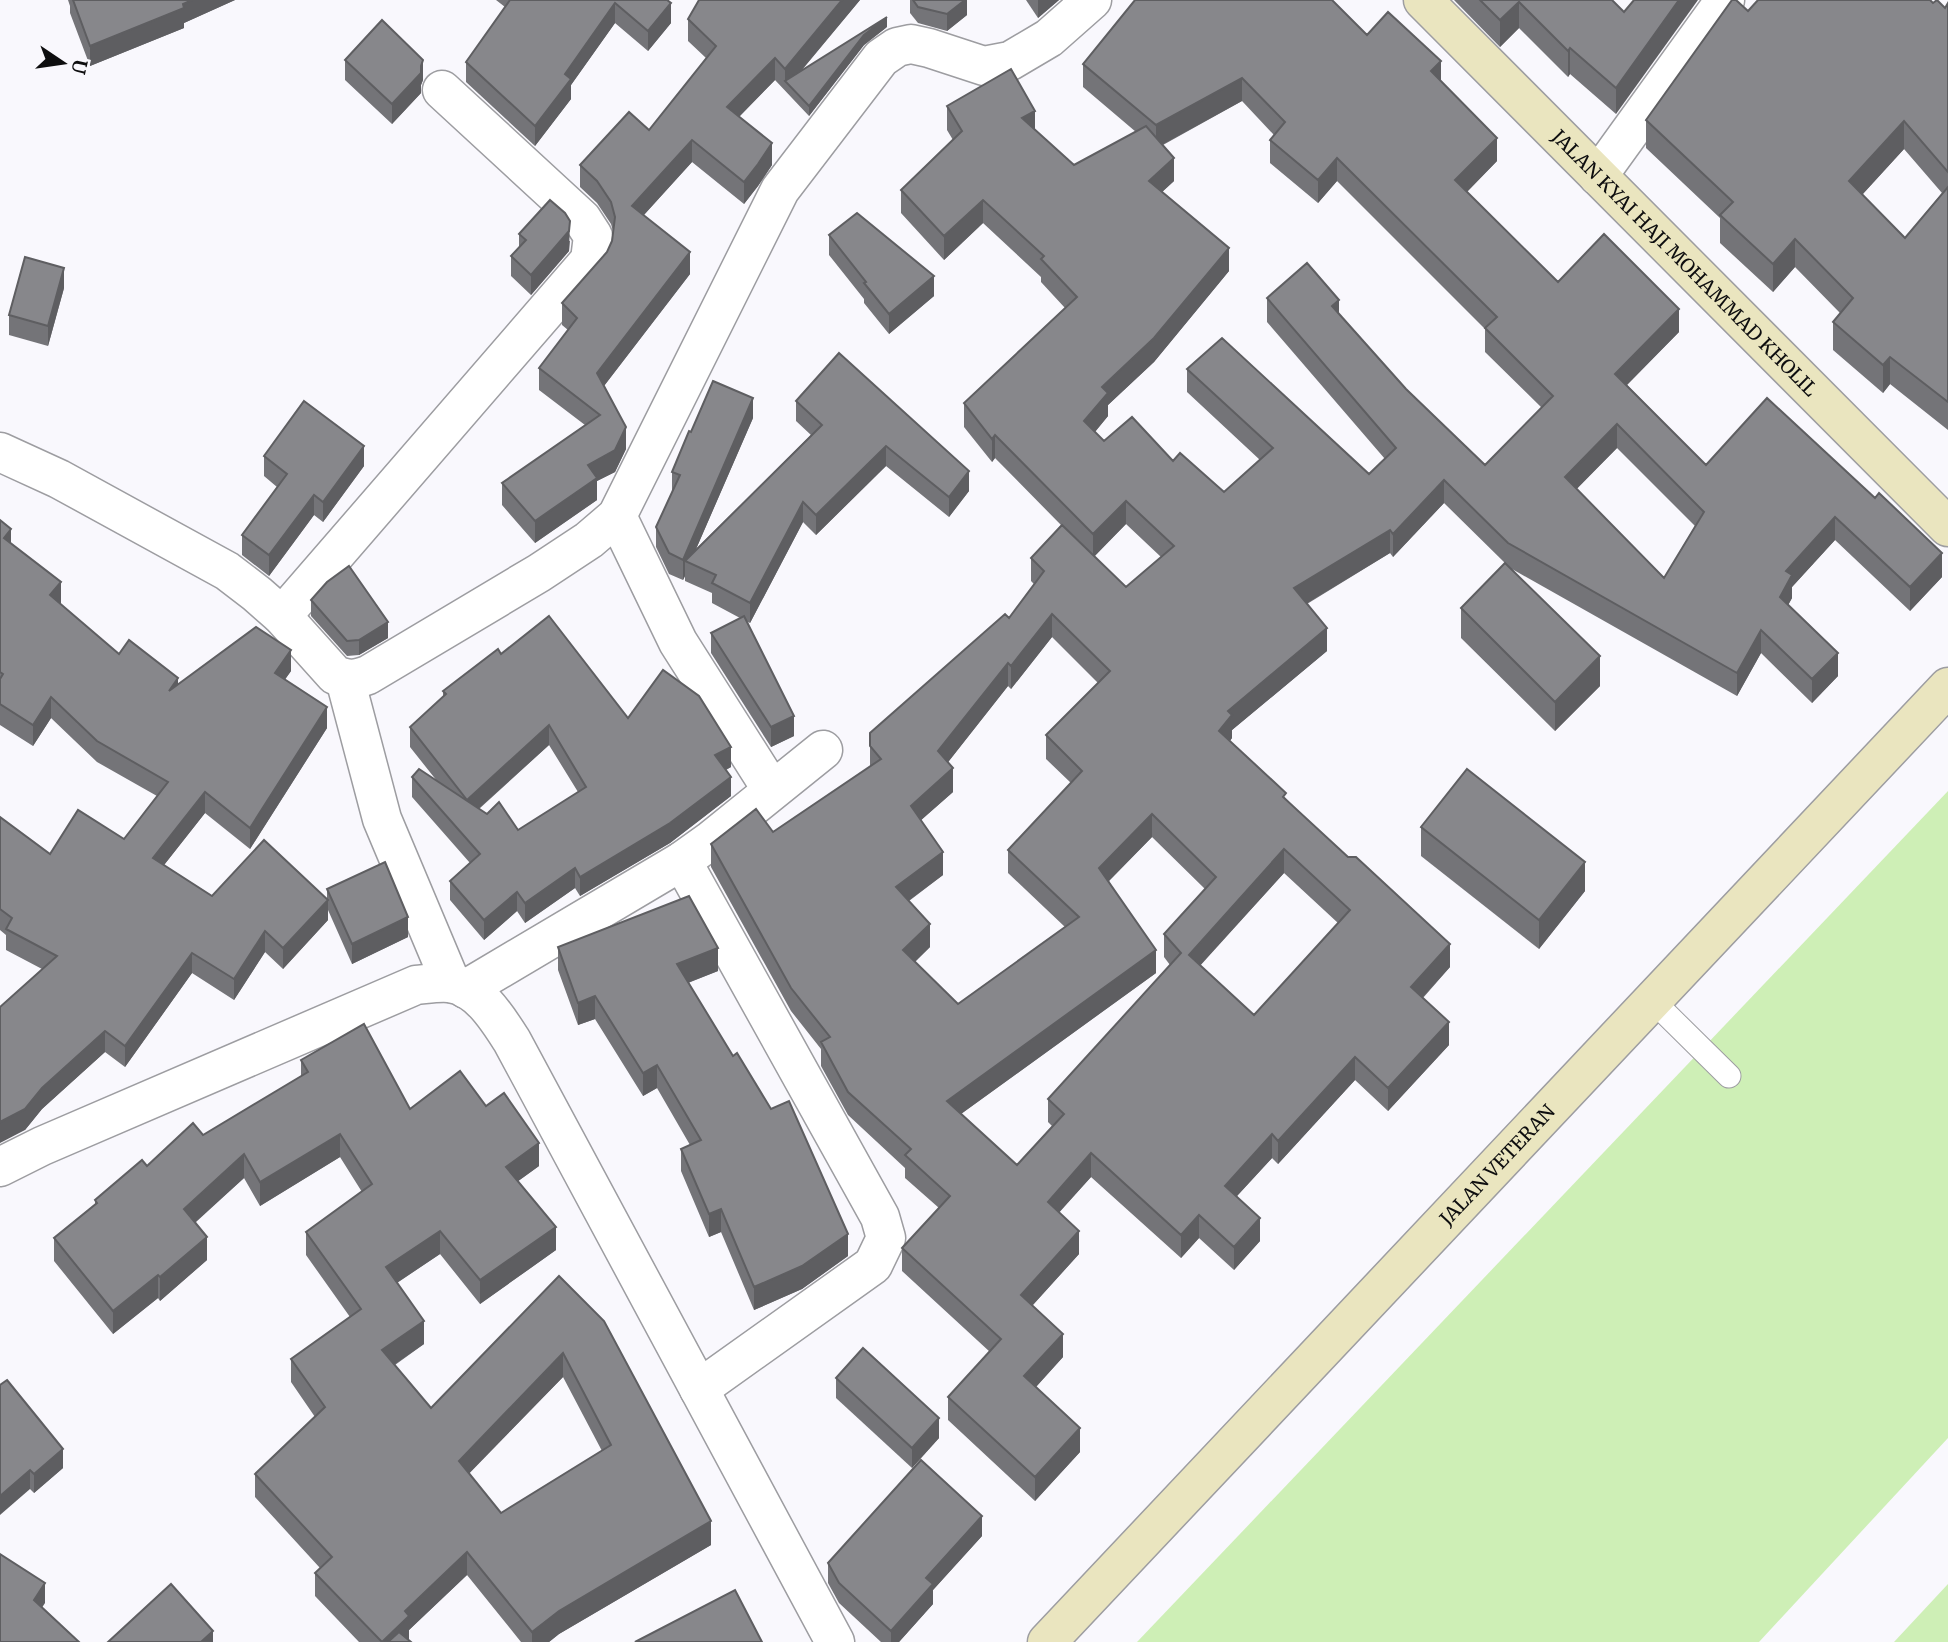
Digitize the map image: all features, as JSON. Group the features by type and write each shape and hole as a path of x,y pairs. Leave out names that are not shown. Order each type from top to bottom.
{"street":[{"path":"0,452 59,479 227,572 282,617 335,675 356,680 539,573 589,540 617,516 780,190 881,58 897,47 911,44 984,66 1010,61 1049,38 1092,0"},
{"name":"JALAN KYAI HAJI MOHAMMAD KHOLIL","path":"1423,0 1948,527"},
{"path":"1598,176 1725,0"},
{"path":"282,617 590,260 593,236 582,219 442,90"},
{"path":"617,516 678,642 772,790"},
{"path":"345,679 382,819 459,986 492,1009 512,1041 835,1642"},
{"name":"JALAN VETERAN","path":"1047,1642 1948,687"},
{"path":"0,1167 42,1146 416,985 459,986 682,861 822,750"},
{"path":"682,861 880,1217 886,1238 873,1265 699,1389"}],"lane":[{"path":"1653,1001 1729,1076"}],"green space":[{"path":"1948,791 1948,1438 1759,1642 1137,1642"},
{"path":"1948,1584 1948,1642 1894,1642"}],"building":[{"path":"73,0 192,0 183,4 184,8 90,46"},
{"path":"510,0 667,0 671,3 648,31 615,3 565,74 571,79 535,126 466,62"},
{"path":"699,0 842,0 785,69 775,58 727,107 772,143 744,182 692,140 632,206 690,252 597,373 626,427 615,450 588,465 597,478 535,521 502,483 600,415 539,368 577,318 562,303 607,252 612,241 615,217 611,202 597,181 580,165 629,112 649,130 716,46 688,19"},
{"path":"913,0 965,0 947,14 918,7"},
{"path":"1135,0 1332,0 1367,35 1388,12 1441,61 1431,71 1497,138 1455,180 1558,282 1604,234 1679,309 1615,374 1706,465 1767,398 1875,498 1879,493 1942,553 1910,587 1835,517 1786,571 1792,575 1780,597 1838,653 1812,679 1761,630 1737,673 1508,543 1444,480 1393,534 1390,530 1294,588 1327,628 1228,711 1232,715 1219,731 1286,793 1283,797 1348,857 1356,857 1450,944 1411,987 1449,1022 1388,1088 1355,1057 1278,1141 1272,1134 1225,1186 1260,1218 1234,1247 1199,1215 1181,1235 1091,1153 1048,1202 1079,1231 1021,1295 1063,1334 1024,1376 1080,1428 1035,1477 948,1397 1001,1339 902,1248 950,1196 905,1155 911,1149 848,1092 821,1042 830,1037 791,988 711,844 756,809 773,832 881,759 870,746 870,733 1005,614 1009,618 1044,571 1031,558 1062,525 1126,587 1174,546 1126,501 1093,534 995,435 992,439 964,403 1077,297 1041,259 1044,256 983,200 944,236 901,190 962,131 947,106 1011,69 1035,111 1022,118 1074,165 1146,126 1174,158 1149,181 1229,248 1154,338 1102,387 1108,393 1084,421 1104,441 1132,417 1173,461 1180,453 1224,492 1273,448 1187,369 1222,338 1369,474 1396,448 1267,298 1307,263 1339,300 1332,306 1406,389 1485,465 1553,396 1485,328 1497,317 1337,158 1318,180 1270,140 1285,122 1242,78 1156,125 1083,64","holes":["1617,424 1704,512 1664,578 1565,477","1052,614 1110,671 1046,735 1082,771 1008,850 1079,917 958,1004 903,950 930,924 896,887 943,852 911,806 953,768 938,751 1008,663 1011,666","1152,814 1216,877 1164,934 1181,953 1048,1099 1064,1114 1017,1165 947,1101 1156,950 1099,868","1284,849 1350,910 1254,1015 1189,955"]},
{"path":"1480,0 1612,0 1624,12 1634,0 1679,0 1616,88 1570,48 1568,51 1519,2 1500,20"},
{"path":"1732,0 1736,0 1748,11 1758,0 1930,0 1933,3 1937,0 1945,8 1948,3 1948,172 1904,121 1849,181 1905,238 1948,187 1948,402 1890,357 1883,365 1833,322 1853,298 1795,239 1773,264 1720,215 1733,202 1646,120"},
{"path":"887,17 864,35 809,106 785,81"},
{"path":"382,20 423,60 421,73 392,104 345,60"},
{"path":"550,200 570,221 569,231 531,275 511,256 526,240 519,234"},
{"path":"857,213 934,276 889,314 829,235"},
{"path":"25,257 64,268 48,326 9,315"},
{"path":"839,353 969,471 949,497 886,446 816,515 803,502 750,603 712,583 716,575 685,561 822,425 796,401"},
{"path":"713,381 753,398 683,560 669,553 656,527 680,475 672,472"},
{"path":"304,401 364,446 323,502 314,495 269,555 242,535 287,474 264,456"},
{"path":"0,520 11,529 4,538 61,582 50,595 119,654 129,640 178,678 169,691 256,627 291,650 275,673 327,707 250,828 205,792 153,858 212,896 264,840 328,900 283,948 265,931 234,979 192,953 125,1046 105,1031 42,1088 25,1109 0,1122 0,1007 57,956 6,929 12,918 0,909 0,817 50,854 78,810 124,839 168,782 97,741 51,697 33,725 0,704 0,679 3,674 0,672"},
{"path":"1505,563 1600,656 1555,702 1461,608"},
{"path":"349,566 388,622 359,640 347,641 311,600 327,582"},
{"path":"549,616 628,718 663,670 699,696 731,747 715,755 731,777 670,823 580,877 575,868 525,903 517,892 484,920 450,881 480,854 412,777 419,769 487,814 499,802 518,830 586,787 549,725 467,800 410,727 446,694 443,691 498,649 501,654"},
{"path":"744,616 794,716 771,727 711,633"},
{"path":"1467,769 1585,862 1539,920 1421,827"},
{"path":"385,862 408,917 352,944 327,889"},
{"path":"689,896 718,948 677,964 733,1056 737,1053 771,1109 789,1101 848,1234 802,1266 754,1287 721,1209 709,1214 681,1149 701,1140 657,1065 643,1073 595,996 578,1003 558,947"},
{"path":"364,1024 410,1109 460,1071 486,1106 504,1093 539,1143 506,1167 556,1227 480,1280 440,1231 386,1267 424,1321 382,1350 431,1408 559,1276 604,1321 711,1521 559,1611 532,1632 467,1552 405,1611 409,1616 382,1642 315,1573 332,1557 255,1474 325,1407 291,1359 361,1309 306,1232 372,1184 340,1134 260,1182 244,1154 184,1209 207,1237 160,1277 158,1275 113,1311 54,1238 97,1203 95,1200 142,1160 147,1166 193,1123 203,1135 308,1072 301,1060","holes":["563,1353 611,1445 501,1513 459,1461"]},
{"path":"863,1348 939,1418 912,1448 836,1378"},
{"path":"7,1380 63,1449 34,1474 30,1470 0,1496 0,1385"},
{"path":"921,1460 982,1516 926,1578 933,1584 891,1631 839,1583 828,1563"},
{"path":"0,1554 45,1583 34,1600 79,1642 0,1642"},
{"path":"171,1584 213,1631 201,1642 108,1642"},
{"path":"735,1590 762,1642 635,1642"},
{"path":"399,1632 411,1642 388,1642"}]}
